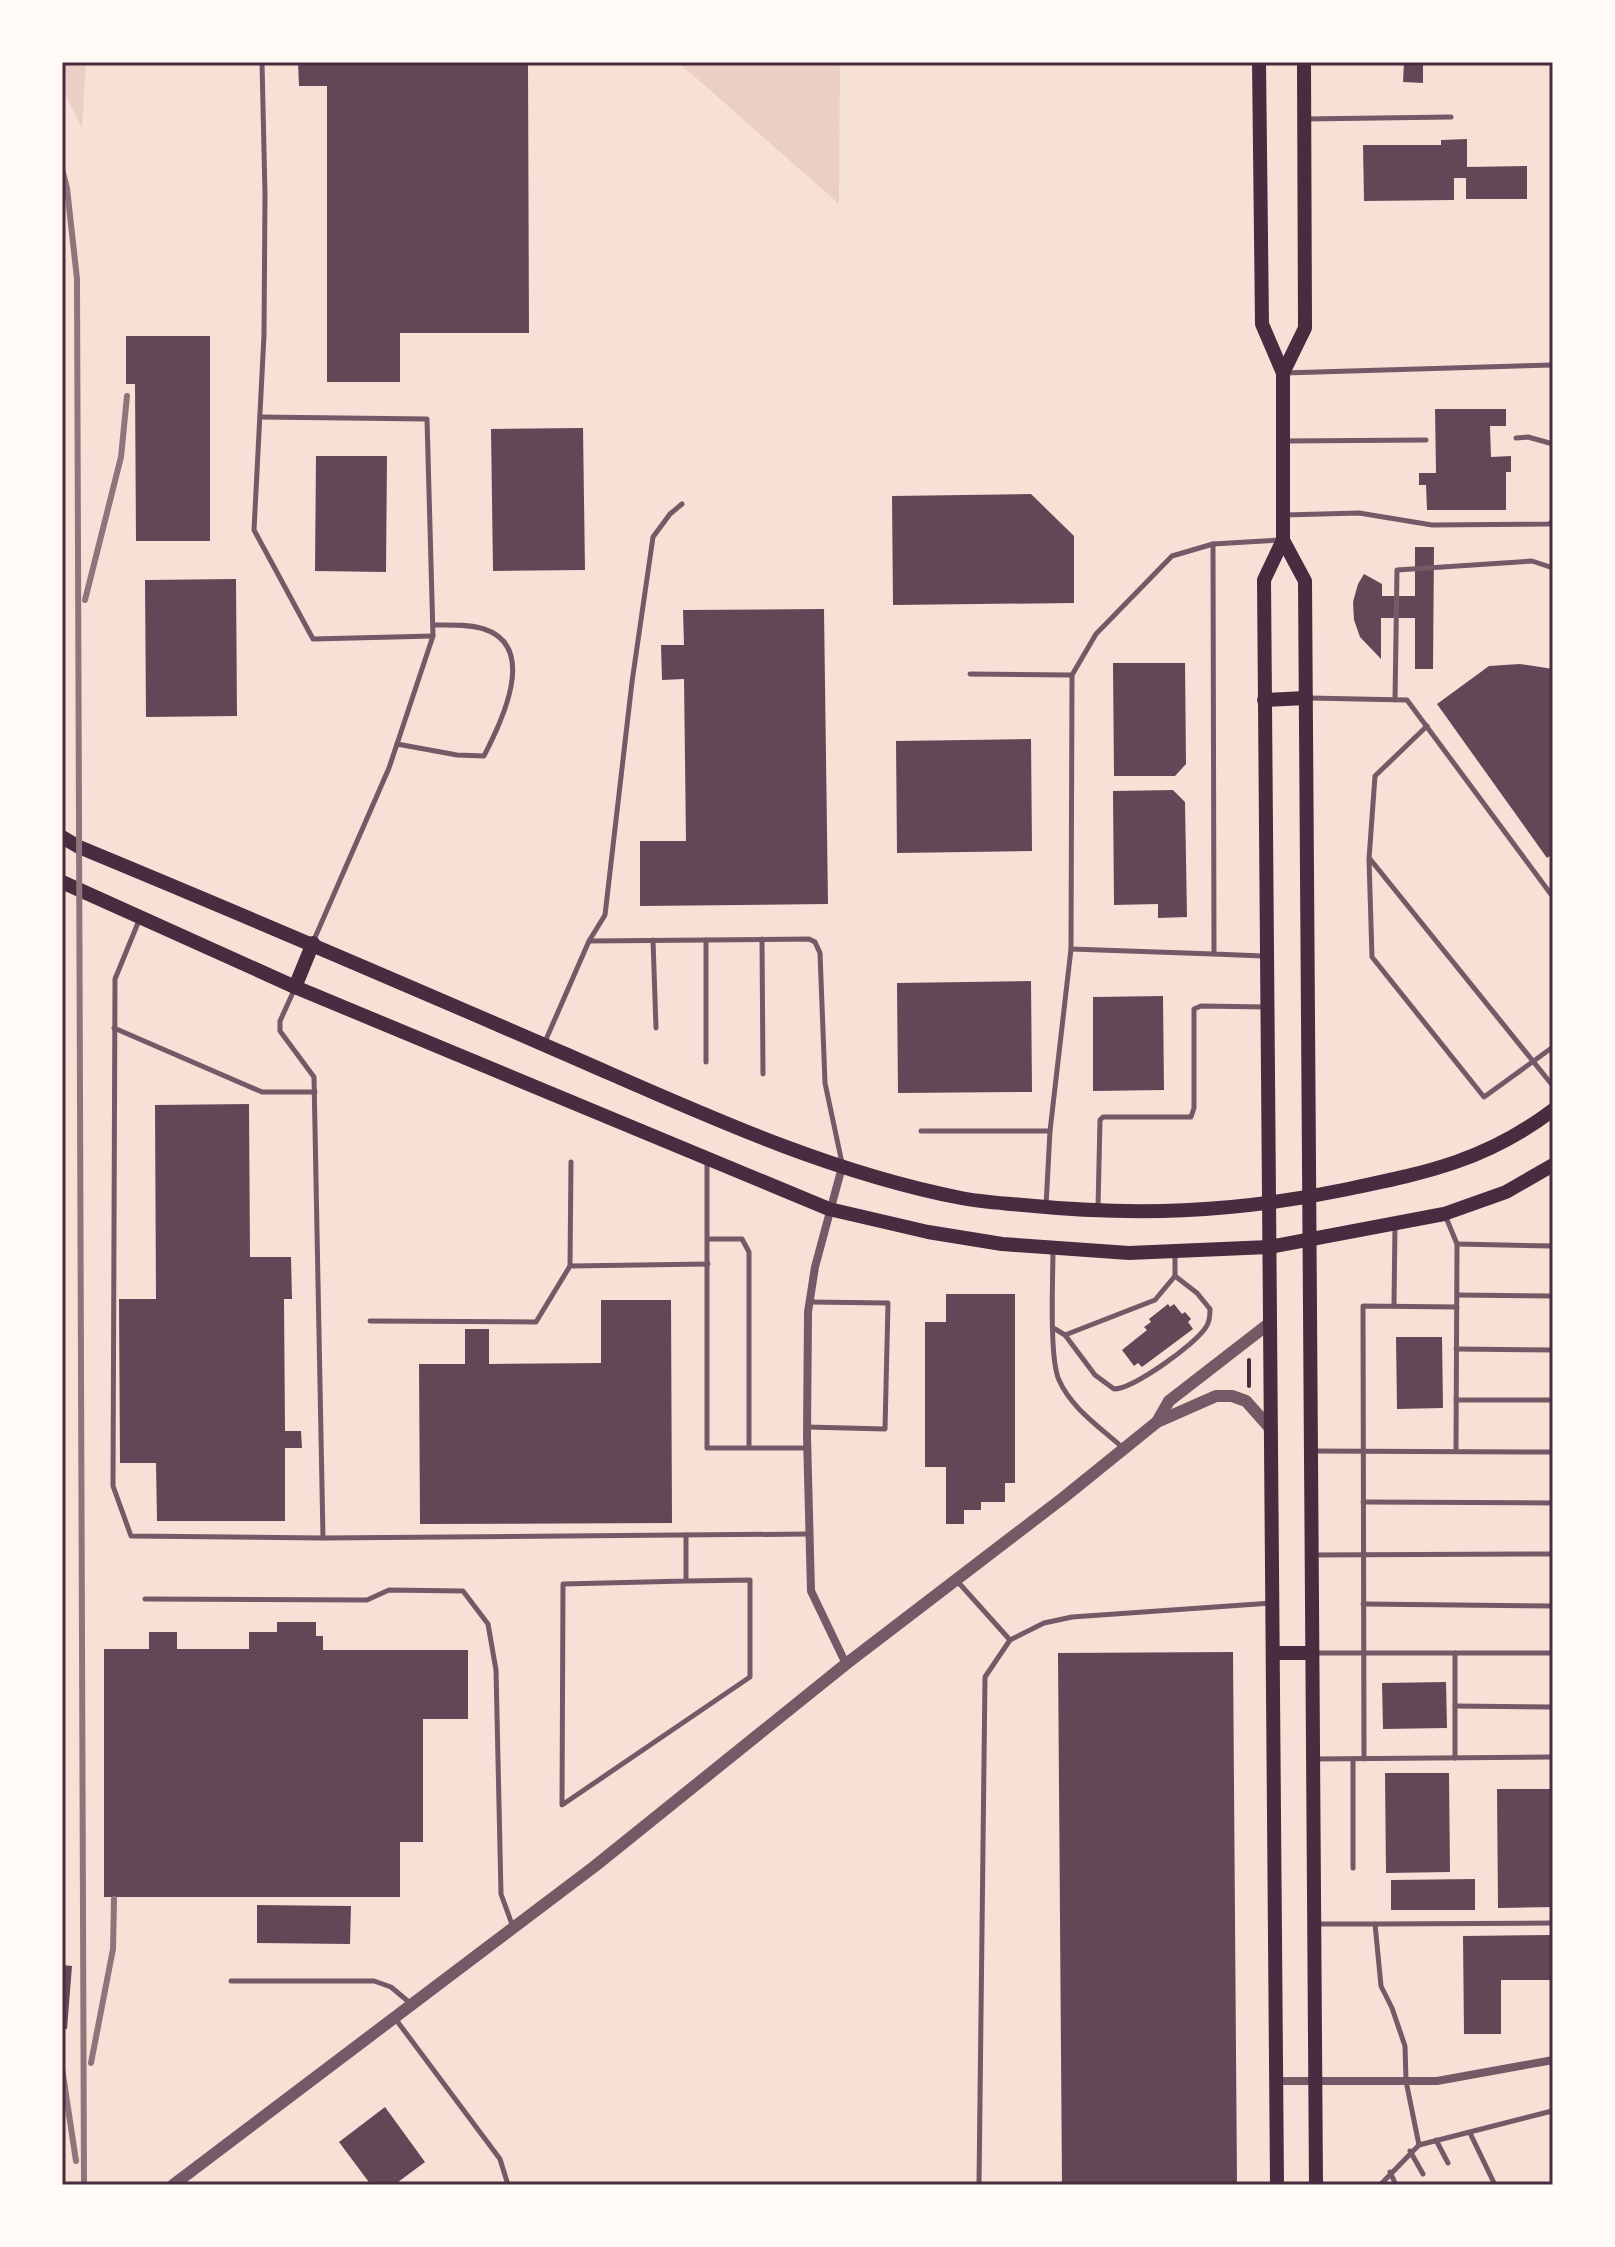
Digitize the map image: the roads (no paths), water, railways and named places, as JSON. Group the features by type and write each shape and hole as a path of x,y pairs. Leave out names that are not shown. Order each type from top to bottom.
{"main road":[{"path":"1259,62 1262,324 1283,373 1284,441 1283,540 1264,580 1277,2185"},
{"path":"1283,373 1305,328 1304,62"},
{"path":"1283,540 1305,581 1316,2185"},
{"path":"1264,700 1306,698"},
{"path":"62,837 79,847 313,943 710,1117 842,1167 961,1198 1098,1212 1187,1212 1308,1197 1405,1178 1454,1164 1498,1147 1553,1110"},
{"path":"62,882 295,987 829,1209 928,1232 1002,1244 1129,1253 1269,1247 1444,1214 1506,1192 1553,1165"},
{"path":"295,987 313,943"},
{"path":"1273,1653 1312,1653"}],"street":[{"path":"842,1167 815,1267 810,1302 807,1448 811,1591 846,1664"},
{"path":"1157,1422 1169,1401 1271,1322"},
{"path":"173,2185 595,1866 846,1664 1157,1422 1206,1399 1232,1396 1246,1401 1270,1428"},
{"path":"1277,2081 1437,2081 1553,2060"}],"lane":[{"path":"262,62 264,335 254,530 313,639 433,636"},
{"path":"1304,119 1451,117"},
{"path":"1283,373 1553,365"},
{"path":"260,417 427,419 433,636 397,744 313,943"},
{"path":"1516,438 1528,437 1553,444"},
{"path":"1284,441 1426,440"},
{"path":"544,1045 589,941 605,915 632,682 653,537 682,504"},
{"path":"1283,515 1359,513 1432,525 1549,524 1553,521"},
{"path":"1046,1207 1050,1131 1071,949 1072,675 1096,634 1172,556 1213,544 1283,540"},
{"path":"1213,544 1214,954"},
{"path":"1395,700 1397,570 1532,561 1553,568"},
{"path":"397,744 457,755 484,756 513,688 509,651 506,643 495,634 481,628 433,625"},
{"path":"970,674 1072,675"},
{"path":"1306,698 1407,700 1552,892"},
{"path":"1427,726 1375,776 1369,859 1372,957 1484,1097 1553,1047"},
{"path":"1369,859 1553,1086"},
{"path":"140,917 115,979 114,1028 113,1486 131,1536 323,1538 809,1534"},
{"path":"762,939 763,1074"},
{"path":"589,941 809,939 818,947 825,1083 842,1167"},
{"path":"653,940 656,1028"},
{"path":"706,940 706,1062"},
{"path":"1071,949 1266,957"},
{"path":"295,987 280,1021 280,1031 314,1077 323,1538"},
{"path":"1098,1212 1100,1120 1103,1117 1191,1117 1194,1108 1194,1009 1201,1006 1267,1007"},
{"path":"114,1028 262,1092 315,1092"},
{"path":"921,1131 1050,1131"},
{"path":"707,1159 707,1448 807,1448"},
{"path":"370,1321 536,1322 570,1266 571,1162"},
{"path":"1444,1214 1457,1244 1456,1451"},
{"path":"1394,1305 1395,1224"},
{"path":"708,1239 742,1239 749,1252 749,1447"},
{"path":"1457,1244 1553,1246"},
{"path":"1053,1248 1058,1379 1077,1406 1124,1448"},
{"path":"1065,1335 1155,1300 1175,1276 1175,1251"},
{"path":"570,1266 708,1264"},
{"path":"1054,1329 1065,1335 1095,1375 1114,1389 1133,1384 1195,1340 1207,1327 1210,1309 1175,1276"},
{"path":"1457,1295 1553,1296"},
{"path":"807,1427 885,1429 886,1397 888,1303 810,1302"},
{"path":"1364,1759 1363,1306 1457,1307"},
{"path":"1456,1349 1553,1350"},
{"path":"1456,1400 1553,1400"},
{"path":"1310,1451 1553,1452"},
{"path":"1363,1502 1553,1503"},
{"path":"686,1535 686,1581"},
{"path":"1311,1555 1553,1554"},
{"path":"956,1579 1010,1640"},
{"path":"750,1580 750,1677 562,1805 563,1584 686,1581 750,1580"},
{"path":"145,1599 367,1600 389,1590 463,1591 488,1624 496,1670 501,1894 513,1928"},
{"path":"979,2185 985,1677 1010,1640 1044,1623 1072,1617 1273,1603"},
{"path":"1363,1604 1553,1606"},
{"path":"1312,1653 1553,1653"},
{"path":"1455,1653 1455,1758"},
{"path":"1455,1706 1553,1707"},
{"path":"1313,1759 1553,1757"},
{"path":"1353,1759 1353,1868"},
{"path":"1314,1924 1553,1923"},
{"path":"1375,1924 1381,1986 1405,2046 1406,2081 1419,2145"},
{"path":"231,1981 374,1981 391,1987 410,2004"},
{"path":"393,2017 500,2159 508,2185"},
{"path":"1380,2185 1419,2145 1552,2111 1553,2114"},
{"path":"1470,2133 1495,2185"},
{"path":"1436,2140 1448,2163"},
{"path":"1410,2151 1423,2174"},
{"path":"1390,2172 1396,2185"}],"railway":[{"path":"62,169 77,279 84,2185"},
{"path":"85,600 121,457 127,396"},
{"path":"91,2063 113,1949 114,1899"},
{"path":"62,2068 76,2161"}]}
